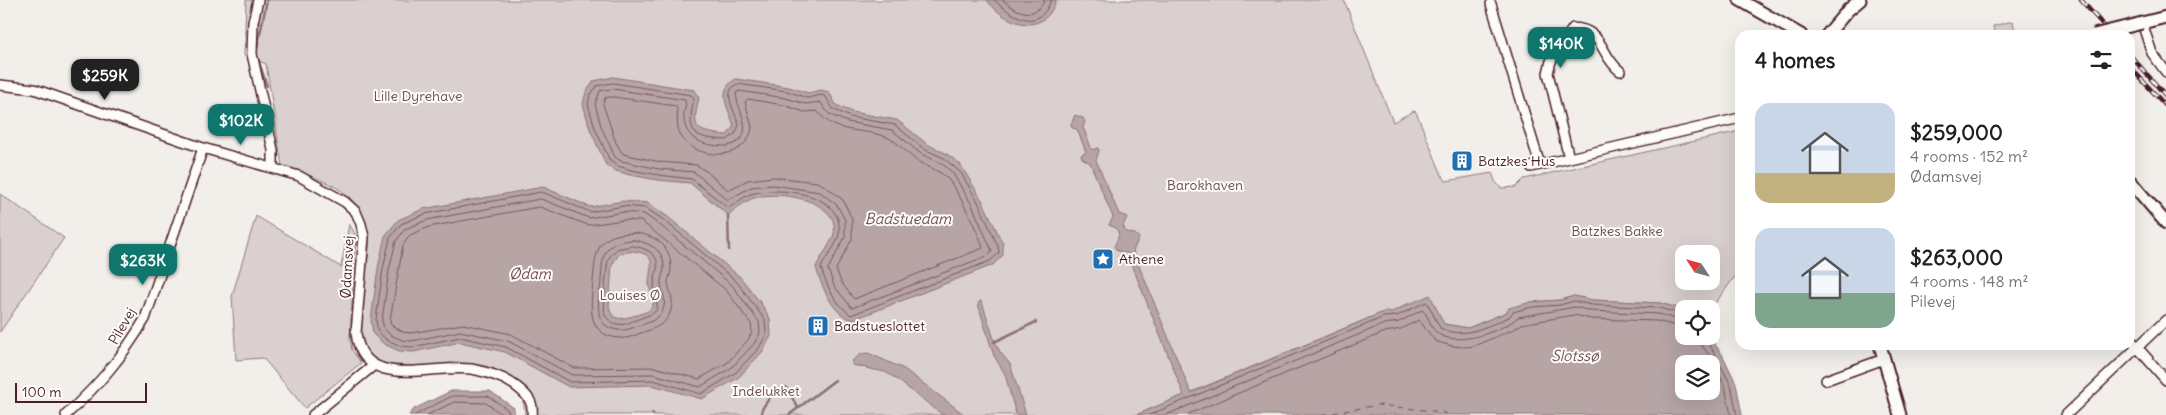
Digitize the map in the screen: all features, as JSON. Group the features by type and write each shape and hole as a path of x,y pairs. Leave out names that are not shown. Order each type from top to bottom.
{"street":[{"path":"258,0 253,22 252,54 273,150 273,168"},
{"path":"1740,0 1792,30"},
{"path":"1832,30 1860,0"},
{"path":"1491,4 1536,166 1735,119"},
{"path":"2114,30 2166,16"},
{"path":"2142,23 2156,60 2166,72"},
{"path":"1569,158 1548,73 1551,61 1574,28 1584,29 1598,38 1611,64 1620,71"},
{"name":"Ødamsvej","path":"0,85 34,89 203,148 299,176 345,202 356,212 364,237 356,333 358,346 363,357 373,366"},
{"name":"Pilevej","path":"66,415 99,384 132,342 145,319 203,148"},
{"path":"2135,187 2166,223"},
{"path":"2135,350 2166,320"},
{"path":"2135,344 2166,380"},
{"path":"1881,350 1900,415"},
{"path":"2066,415 2135,350"},
{"path":"1826,380 1884,359"},
{"path":"313,415 373,366 392,371 470,369 490,374 508,380 528,395 533,408 532,415"}],"green space":[{"path":"246,0 1344,0 1393,122 1414,111 1416,112 1446,181 1492,173 1495,181 1501,188 1516,187 1524,179 1735,132 1735,276 1718,300 1675,300 1675,307 1660,303 1592,300 1574,296 1560,300 1531,302 1468,328 1444,324 1439,315 1409,303 1395,311 1388,313 1386,311 1136,415 525,415 522,400 516,387 492,368 390,365 375,360 366,350 360,320 369,238 359,210 342,191 317,178 282,166 266,64 244,55"},
{"path":"2013,21 2015,30 1994,30 1993,26"},
{"path":"0,194 64,238 0,332"},
{"path":"256,216 341,267 349,224 356,235 350,339 352,350 361,363 305,408 263,358 236,360 232,296"}],"water":[{"path":"987,0 1056,0 1051,12 1043,20 1024,24 1004,16"},
{"name":"Badstuedam","path":"613,77 694,90 699,98 696,117 698,127 717,134 727,135 734,126 725,101 725,95 726,89 736,79 789,87 808,93 821,90 829,92 836,105 852,112 897,120 927,144 947,154 960,164 982,200 1003,244 1003,255 993,265 855,319 848,318 835,308 825,291 816,267 834,233 833,221 827,212 817,205 791,197 764,196 747,201 728,215 690,183 630,175 616,171 606,165 590,129 583,104 586,92 594,81"},
{"name":"Slotssø","path":"1075,115 1083,118 1085,122 1083,127 1092,150 1098,148 1096,160 1119,214 1127,217 1123,226 1126,232 1135,234 1139,238 1133,251 1191,393 1386,311 1389,313 1430,295 1444,324 1468,328 1507,312 1509,308 1531,302 1560,300 1574,296 1592,300 1660,303 1675,307 1675,345 1716,345 1736,383 1742,415 1136,415 1184,395 1127,253 1118,251 1114,247 1119,235 1116,228 1109,225 1113,217 1090,163 1082,158 1081,155 1086,152 1077,129 1072,128 1071,124"},
{"name":"Ødam","path":"543,187 590,207 623,201 648,203 668,217 740,277 770,318 771,336 763,351 739,377 702,399 652,385 569,387 505,352 460,342 413,352 399,351 384,344 373,334 371,320 378,268 385,236 398,220 423,209","holes":["633,251 647,255 651,262 649,284 653,305 650,310 644,313 616,318 609,306 612,265 619,254"]},
{"path":"980,301 1000,352 1010,364 1026,415 1016,415 1005,374 994,356 978,304"},
{"path":"868,353 904,369 965,415 943,415 885,372 852,365 852,361 861,354"},
{"path":"451,391 490,391 514,408 514,415 409,415 414,409"}],"waterway":[{"path":"267,0 256,53 267,86"},
{"path":"728,215 729,250"},
{"path":"994,342 1036,322"},
{"path":"789,415 835,380"},
{"path":"786,387 798,408"},
{"path":"762,415 762,409 776,388"}],"ferry route":[{"path":"1322,415 1378,405 1442,412 1448,415"}],"railway":[{"path":"2081,0 2108,30"},
{"path":"2135,61 2166,96"},
{"path":"2135,72 2166,106"}],"place":[{"name":"Batzkes Hus","path":"1462,161"},
{"name":"Athene","path":"1103,259"},
{"name":"Badstueslottet","path":"818,326"}],"park label":[{"name":"Lille Dyrehave","path":"418,96"},
{"name":"Barokhaven","path":"1205,185"},
{"name":"Batzkes Bakke","path":"1617,231"},
{"name":"Louises Ø","path":"630,295"},
{"name":"Indelukket","path":"766,391"}]}
